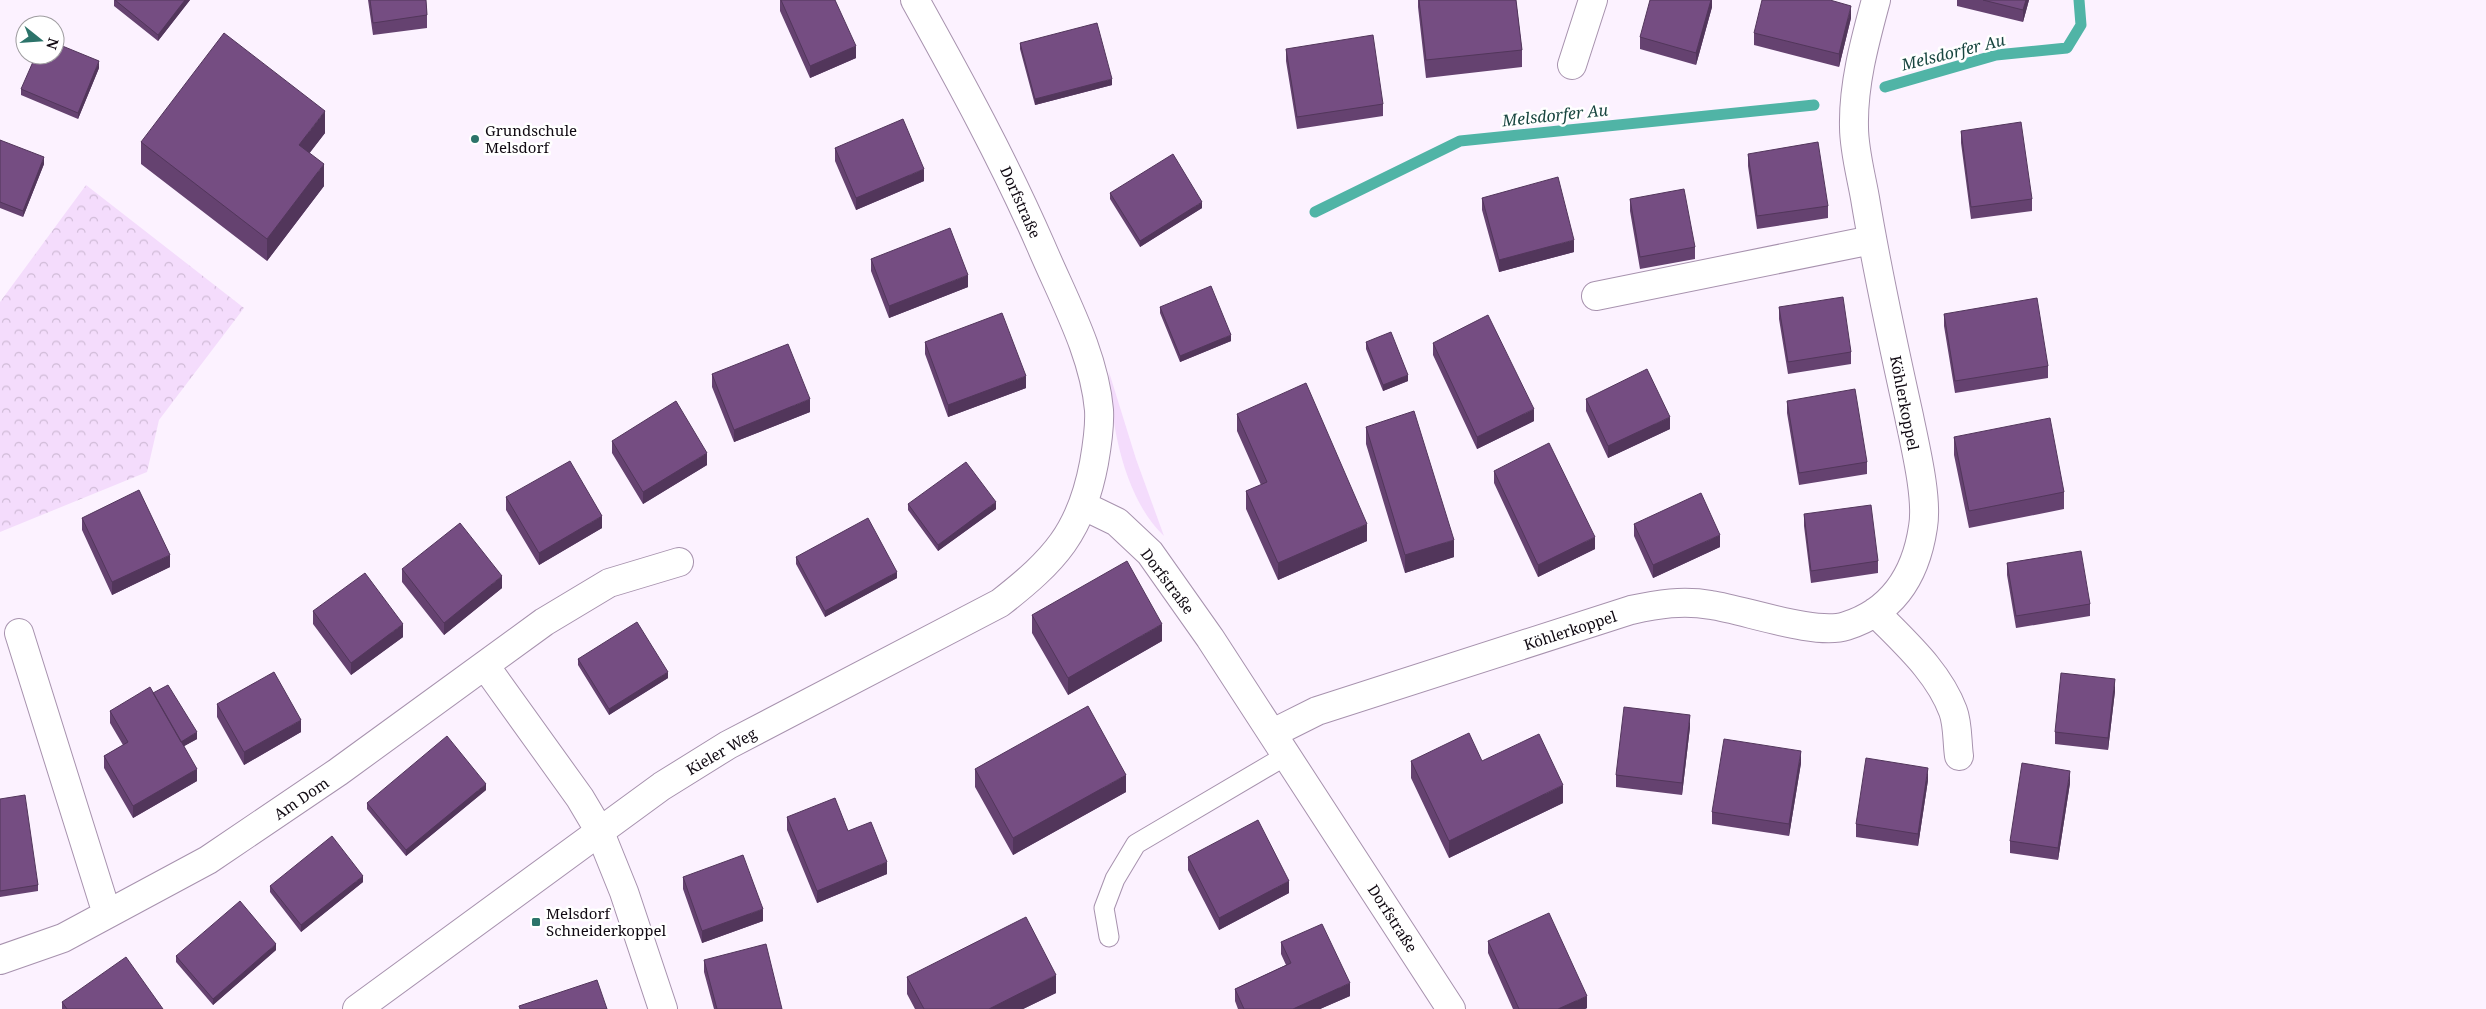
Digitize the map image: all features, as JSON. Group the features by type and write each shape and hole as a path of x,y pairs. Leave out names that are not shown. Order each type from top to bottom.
{"street":[{"name":"Dorfstraße","path":"915,0 996,148 1084,349 1099,410 1095,456 1084,506 1117,522 1150,553 1210,638 1280,744 1451,1009"},
{"path":"1572,65 1593,0"},
{"name":"Köhlerkoppel","path":"1280,744 1318,711 1631,610 1669,602 1709,604 1818,628 1845,627 1875,612 1902,588 1916,557 1924,524 1922,491 1872,240 1854,128 1857,85 1876,0"},
{"path":"1596,296 1872,240"},
{"name":"Kieler Weg","path":"357,1009 599,830 662,786 728,745 1000,602 1027,582 1068,538 1084,506"},
{"name":"Am Dom","path":"0,960 63,938 216,854 338,772 544,622 609,584 678,562"},
{"path":"1875,612 1923,662 1939,683 1954,712 1959,756"},
{"path":"19,633 107,914"},
{"path":"486,666 580,798 599,830 624,892 663,1009"}],"lane":[{"path":"1109,936 1104,908 1115,879 1136,844 1280,744"}],"green space":[{"path":"86,185 244,308 159,420 147,472 0,532 0,302"},
{"path":"1109,372 1136,459 1164,536 1150,520 1139,502 1122,460 1113,415"}],"building":[{"path":"115,0 185,0 158,35"},
{"path":"370,0 426,0 427,15 373,23"},
{"path":"781,0 835,0 856,46 810,66"},
{"path":"1419,0 1516,0 1522,50 1426,60"},
{"path":"1650,0 1711,0 1696,53 1640,37"},
{"path":"1762,0 1830,0 1851,6 1839,54 1754,33"},
{"path":"1983,0 2026,0 2023,10"},
{"path":"1097,23 1112,79 1035,99 1020,43"},
{"path":"224,33 325,111 299,145 324,164 267,239 141,142"},
{"path":"1373,35 1383,104 1297,117 1286,49"},
{"path":"65,47 99,61 78,113 21,89 32,65 65,65"},
{"path":"903,119 924,169 856,198 835,148"},
{"path":"2021,122 2032,199 1971,207 1961,131"},
{"path":"0,140 44,157 23,211 0,202"},
{"path":"1818,142 1828,206 1757,216 1748,154"},
{"path":"1173,154 1202,202 1140,241 1110,193"},
{"path":"1558,177 1574,240 1499,260 1482,198"},
{"path":"1684,189 1695,247 1640,257 1630,199"},
{"path":"950,228 968,275 889,306 871,259"},
{"path":"1211,286 1231,335 1180,356 1160,307"},
{"path":"1843,297 1851,352 1788,362 1779,307"},
{"path":"2037,298 2048,366 1955,381 1944,314"},
{"path":"1002,313 1026,376 948,405 925,342"},
{"path":"1488,315 1534,409 1477,437 1433,343"},
{"path":"1391,332 1408,375 1383,385 1366,342"},
{"path":"788,344 810,399 734,430 712,374"},
{"path":"1647,369 1670,417 1608,446 1586,399"},
{"path":"1306,383 1367,524 1278,563 1246,491 1267,482 1237,414"},
{"path":"1855,389 1867,462 1799,473 1787,401"},
{"path":"676,401 707,453 643,492 612,441"},
{"path":"1414,411 1454,540 1405,555 1366,427"},
{"path":"2050,418 2064,492 1969,511 1954,437"},
{"path":"1549,443 1595,537 1538,565 1494,471"},
{"path":"570,461 602,516 539,553 506,497"},
{"path":"966,462 996,502 938,545 908,504"},
{"path":"139,490 170,555 112,582 82,518"},
{"path":"1701,493 1720,535 1653,565 1634,524"},
{"path":"1871,505 1878,561 1811,571 1804,514"},
{"path":"868,518 897,572 825,611 796,557"},
{"path":"460,523 502,576 444,623 402,569"},
{"path":"2081,551 2090,604 2016,616 2007,563"},
{"path":"1127,561 1162,624 1068,678 1032,615"},
{"path":"365,573 403,624 351,663 313,611"},
{"path":"637,622 668,672 609,709 578,659"},
{"path":"274,672 301,720 244,752 217,704"},
{"path":"2061,673 2115,679 2108,738 2055,732"},
{"path":"168,685 197,732 181,742 153,693"},
{"path":"150,687 197,769 133,806 104,756 128,742 110,711"},
{"path":"1088,706 1126,775 1013,838 975,769"},
{"path":"1624,707 1690,715 1682,783 1616,775"},
{"path":"1469,733 1482,761 1539,734 1563,785 1449,841 1411,761"},
{"path":"447,736 486,784 406,850 367,803"},
{"path":"1724,739 1801,751 1789,824 1712,812"},
{"path":"1866,758 1928,768 1918,834 1856,824"},
{"path":"2022,763 2070,771 2058,848 2010,841"},
{"path":"25,795 38,885 0,891 0,799"},
{"path":"835,798 848,831 871,822 887,862 817,891 787,817"},
{"path":"1258,820 1289,881 1219,918 1188,857"},
{"path":"332,836 363,876 301,925 270,886"},
{"path":"743,855 763,909 702,931 683,877"},
{"path":"240,901 276,944 213,999 176,956"},
{"path":"1549,913 1587,996 1558,1009 1519,1009 1488,941"},
{"path":"1026,917 1056,975 989,1009 924,1009 907,977"},
{"path":"1322,924 1350,983 1293,1009 1244,1009 1235,989 1291,963 1281,942"},
{"path":"766,944 782,1009 717,1009 704,960"},
{"path":"126,957 163,1009 67,1009 62,1002"},
{"path":"597,980 607,1009 520,1009 519,1006"}],"waterway":[{"name":"Melsdorfer Au","path":"1885,87 1996,55 2067,48 2081,25 2079,0"},
{"name":"Melsdorfer Au","path":"1315,212 1460,141 1814,105"}],"place":[{"name":"Grundschule Melsdorf","path":"475,139"},
{"name":"Melsdorf Schneiderkoppel","path":"536,922"}]}
